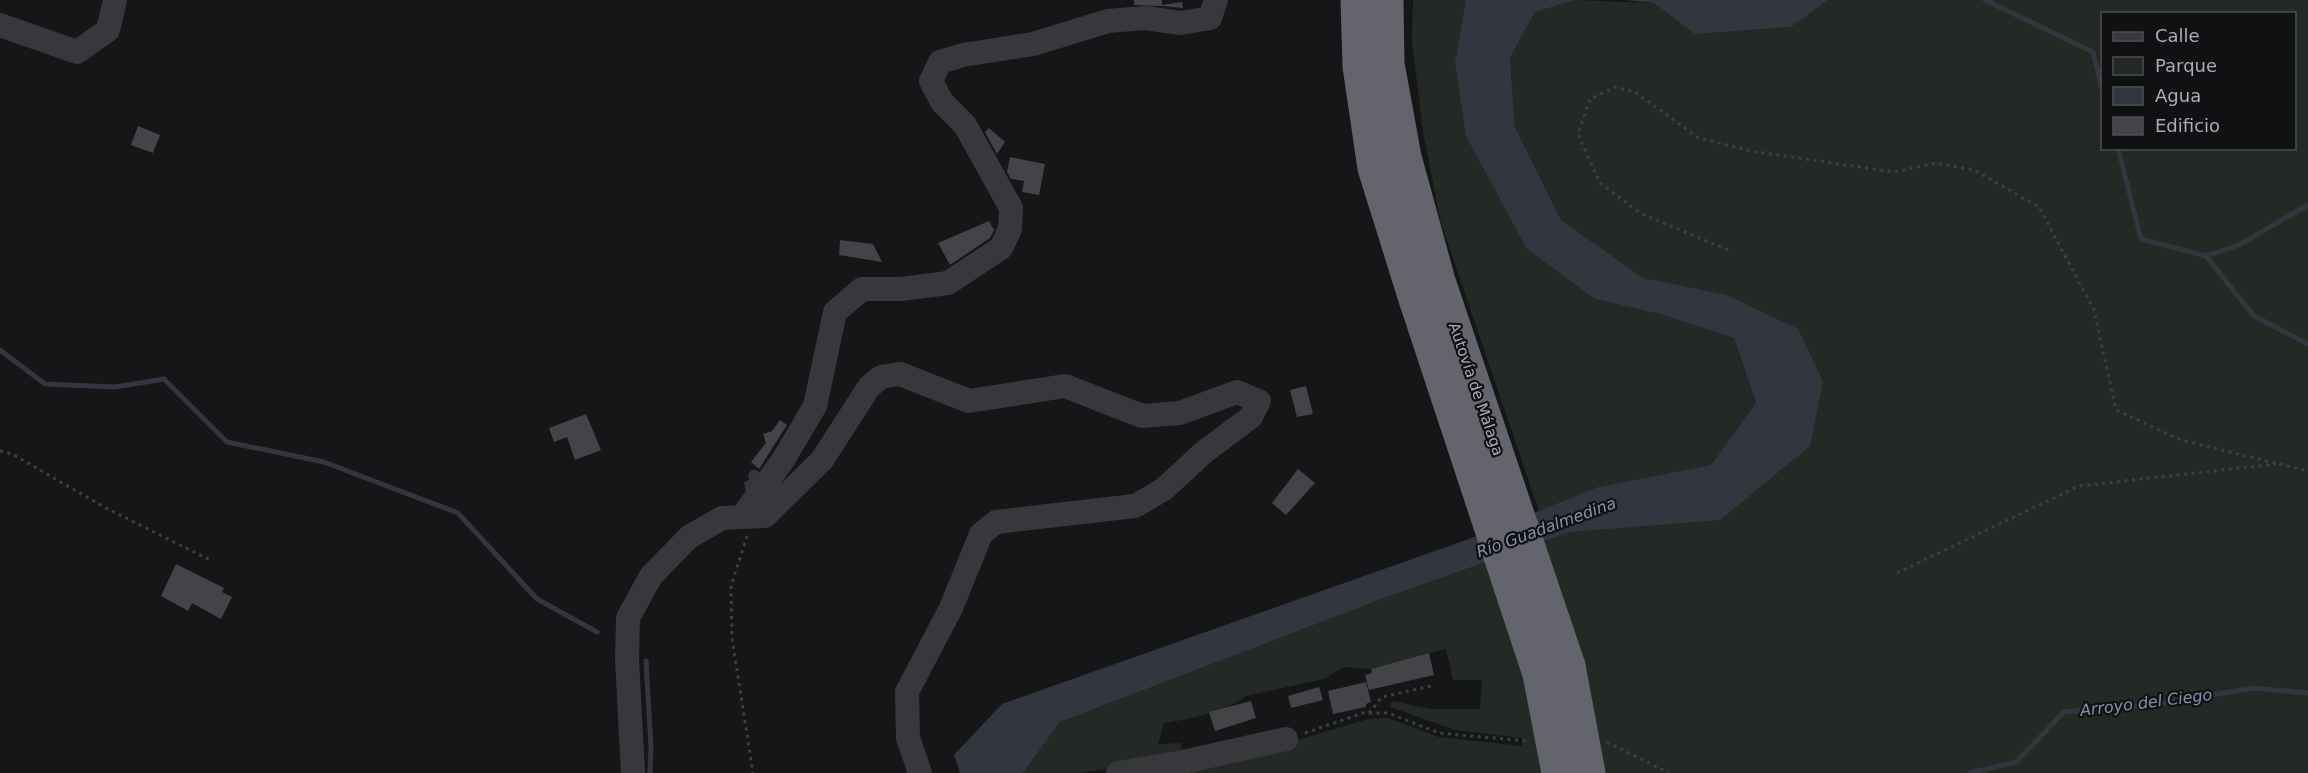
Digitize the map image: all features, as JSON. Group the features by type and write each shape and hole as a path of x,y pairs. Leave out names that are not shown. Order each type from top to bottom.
{"highway":[{"name":"Autovía de Málaga","path":"1357,0 1359,66 1374,168 1486,467 1589,773"},
{"name":"Autovía de Málaga","path":"1387,0 1388,64 1405,157 1486,467"},
{"name":"Autovía de Málaga","path":"1554,670 1558,773"}],"street":[{"path":"0,25 77,52 108,30 115,0"},
{"path":"742,518 783,460 815,406 835,312 861,289 901,289 948,283 1001,248 1010,230 1011,208 965,125 942,102 931,81 940,62 963,55 1033,44 1108,21 1145,18 1181,23 1210,18 1216,0"},
{"path":"633,773 628,618 651,576 689,537 722,518 765,516 822,460 870,387 881,377 900,374 969,401 1065,386 1142,416 1180,413 1237,392 1258,401 1251,417 1204,452 1164,489 1135,506 996,522 981,534 951,608 907,692 908,738 920,773"},
{"path":"1118,773 1183,762 1286,739"}],"path":[{"path":"1728,250 1641,213 1600,183 1578,134 1590,99 1615,87 1635,92 1699,138 1751,151 1894,172 1936,163 1974,170 2039,207 2094,310 2116,410 2181,440 2308,471"},
{"path":"0,451 12,454 106,508 210,560"},
{"path":"1897,573 2079,486 2281,463"},
{"path":"742,518 748,531 731,586 732,638 753,773"},
{"path":"1369,713 1382,697 1431,686"},
{"path":"1286,739 1369,713 1388,713 1439,733 1528,741"},
{"path":"1599,742 1611,742 1669,773"}],"green space":[{"path":"1413,0 1466,0 1455,62 1595,299 1660,314 1734,338 1756,403 1711,465 1598,487 1539,511 1441,223 1423,132 1412,41"},
{"path":"1576,0 1654,3 1695,34 1791,27 1828,0 2308,0 2308,773 1150,773 1278,746 1368,719 1388,718 1439,737 1522,746 1522,738 1455,730 1390,707 1392,701 1431,709 1480,709 1482,680 1453,680 1446,649 1370,669 1343,667 1324,679 1246,696 1218,711 1164,723 1158,744 1181,743 1182,756 1079,773 1023,773 1060,722 1379,600 1570,532 1639,525 1810,446 1727,295 1643,279 1561,220 1515,127 1510,58 1535,12"}],"water":[{"name":"Río Guadalmedina","path":"1466,0 1576,0 1535,12 1510,58 1515,127 1561,220 1643,278 1727,295 1798,329 1823,381 1810,446 1720,520 1570,532 1379,600 1060,722 1023,773 960,773 954,755 1002,704 1466,540 1598,487 1711,465 1756,403 1734,338 1660,314 1595,299 1527,249 1466,136 1455,62"},
{"path":"1626,0 1828,0 1791,27 1695,34 1654,3"},
{"path":"751,470 756,470 764,477 747,499 744,482 749,480 748,475"}],"building":[{"path":"1134,0 1162,0 1162,6 1134,5"},
{"path":"1182,2 1183,8 1162,6 1162,5"},
{"path":"138,126 160,135 153,153 131,145"},
{"path":"989,128 1005,142 997,154 985,132"},
{"path":"1010,157 1045,164 1039,195 1022,192 1024,181 1011,179 1007,172"},
{"path":"989,221 994,230 990,238 950,265 938,243"},
{"path":"840,240 873,244 882,262 839,255"},
{"path":"1306,386 1313,414 1297,417 1290,390"},
{"path":"586,414 601,450 575,460 567,437 554,442 549,428"},
{"path":"780,420 787,425 759,469 751,462 766,443 763,434 772,431"},
{"path":"1298,469 1315,483 1286,515 1272,503"},
{"path":"176,564 224,588 222,592 232,597 221,619 192,603 188,611 161,596"},
{"path":"1429,653 1434,675 1369,690 1365,675 1372,673 1371,669"},
{"path":"1366,682 1371,702 1366,704 1366,707 1333,714 1328,691"},
{"path":"1319,687 1323,700 1291,708 1288,696"},
{"path":"1251,701 1256,718 1215,731 1209,712"}],"waterway":[{"path":"1985,0 2093,52 2101,85"},
{"path":"2119,150 2141,239 2206,256 2239,245 2308,205"},
{"path":"2206,256 2254,316 2308,344"},
{"path":"0,350 45,384 115,387 164,379 227,442 324,462 458,513 537,599 597,632"},
{"path":"646,661 651,748 650,773"},
{"name":"Arroyo del Ciego","path":"1970,773 2016,762 2064,712 2149,705 2254,688 2308,693"}]}
